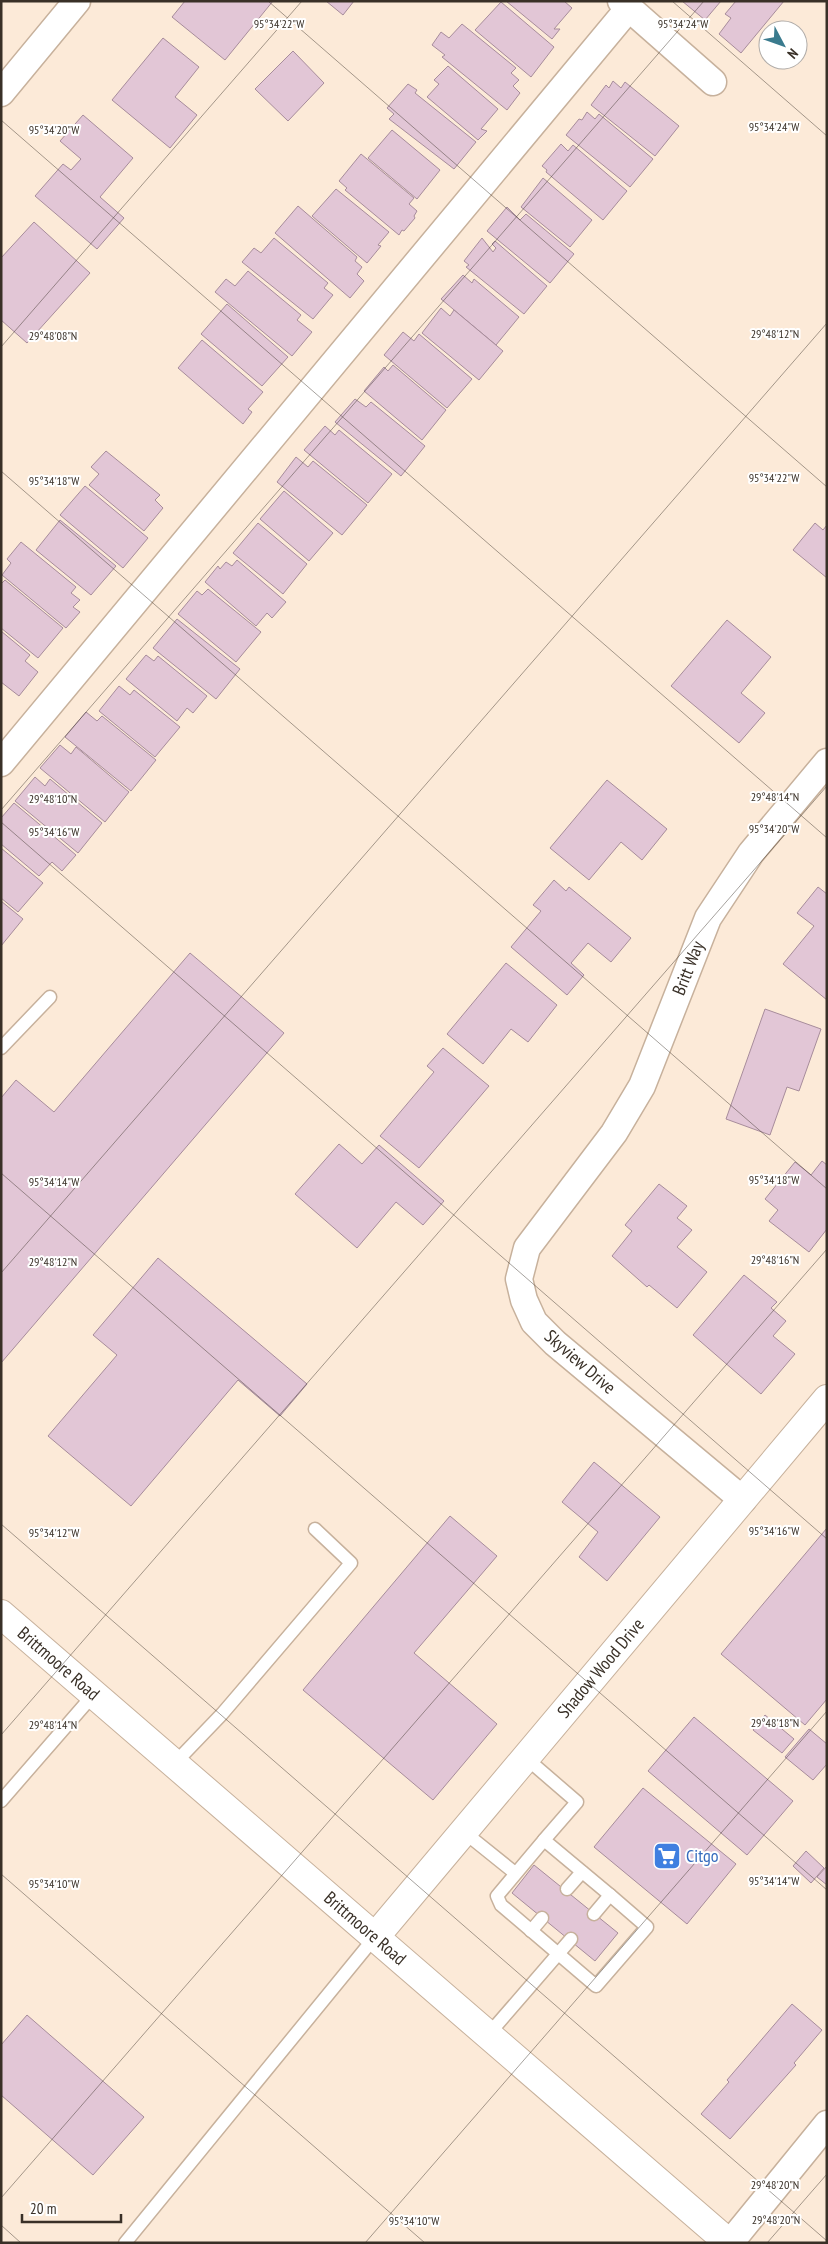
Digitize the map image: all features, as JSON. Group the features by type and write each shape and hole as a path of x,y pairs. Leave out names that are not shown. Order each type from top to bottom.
{"main road":[{"name":"Shadow Wood Drive","path":"375,1937 827,1399"},
{"name":"Brittmoore Road","path":"1,1614 730,2243"}],"street":[{"path":"1,93 77,1"},
{"path":"1,763 625,5 713,82"},
{"name":"Britt Way","path":"572,1188 614,1133 642,1086 708,918 751,853 827,762"},
{"name":"Skyview Drive","path":"572,1188 527,1248 519,1279 524,1300 534,1322 555,1343 743,1500"},
{"path":"730,2243 827,2124"}],"lane":[{"path":"1,1048 50,997"},
{"path":"174,1764 222,1714 351,1563 315,1529"},
{"path":"1,1801 94,1694"},
{"path":"526,1758 577,1802 544,1840 515,1874 497,1896 501,1905 596,1986 647,1927 544,1840"},
{"path":"464,1832 515,1874"},
{"path":"567,1889 582,1872"},
{"path":"594,1914 610,1895"},
{"path":"531,1931 542,1918"},
{"path":"125,2243 375,1937"},
{"path":"488,2035 571,1939"}],"building":[{"path":"185,1 273,1 225,60 172,17"},
{"path":"326,1 354,1 343,15"},
{"path":"506,1 564,1 572,8 554,29 560,29 552,39"},
{"path":"682,1 721,1 705,20"},
{"path":"736,1 784,1 768,20 758,20 758,32 741,53 719,34 731,18 725,14"},
{"path":"501,2 554,47 531,77 475,30"},
{"path":"462,24 516,68 511,73 519,80 513,86 520,93 507,110 442,57 445,55 432,45 441,32 449,38"},
{"path":"163,38 199,67 175,97 197,115 170,148 112,100"},
{"path":"293,51 324,83 288,121 255,89"},
{"path":"448,66 498,109 481,129 487,131 478,140 427,97 439,84 434,80"},
{"path":"613,81 621,88 625,82 679,126 655,156 591,105 606,85 609,88"},
{"path":"408,84 417,90 415,93 476,142 454,169 389,119 394,114 387,108"},
{"path":"587,112 595,119 599,114 653,159 630,187 566,135 579,119 582,120"},
{"path":"83,115 133,158 100,197 124,218 97,249 35,196 63,164 71,170 81,159 60,141"},
{"path":"392,130 440,170 417,199 368,158"},
{"path":"561,144 568,151 573,145 627,191 603,220 546,172 547,170 542,166"},
{"path":"361,154 414,198 409,204 417,211 414,216 415,218 399,235 345,190 347,188 339,181"},
{"path":"543,178 592,220 570,247 521,207"},
{"path":"336,189 389,232 378,245 381,246 367,263 312,216"},
{"path":"298,206 357,257 355,261 362,267 357,274 364,281 350,298 275,233"},
{"path":"507,207 520,220 526,214 574,254 550,283 487,231"},
{"path":"34,222 90,273 27,343 1,320 1,258"},
{"path":"274,238 328,283 324,288 333,295 313,319 242,262 254,248 261,253"},
{"path":"482,238 493,252 496,248 492,244 495,241 547,286 524,314 466,267 469,265 464,261"},
{"path":"248,271 301,315 297,320 312,332 292,356 215,292 226,279 235,286"},
{"path":"463,275 472,283 474,279 519,317 496,345 441,299"},
{"path":"227,304 288,357 262,386 201,334"},
{"path":"441,308 450,316 454,310 503,351 479,380 422,333"},
{"path":"403,332 414,341 419,334 472,379 447,408 384,355"},
{"path":"202,340 263,392 248,409 252,412 243,424 178,368"},
{"path":"393,365 446,410 422,440 364,391 384,367 388,371"},
{"path":"355,399 366,407 371,402 425,446 401,476 335,422"},
{"path":"325,426 335,435 339,430 392,474 368,503 304,450"},
{"path":"106,451 160,495 155,500 163,508 144,531 89,485 99,474 91,467"},
{"path":"296,457 308,467 313,461 367,505 342,535 277,482"},
{"path":"85,486 148,538 123,568 60,515"},
{"path":"284,491 333,533 309,561 260,519"},
{"path":"60,520 116,566 91,595 36,550"},
{"path":"258,523 307,564 283,594 233,553"},
{"path":"815,523 823,530 827,525 827,578 793,550"},
{"path":"21,542 76,587 71,593 80,600 73,607 80,612 66,628 2,575 11,563 7,559"},
{"path":"237,560 286,602 272,618 267,613 256,626 205,582 218,566 220,569 226,562 232,566"},
{"path":"5,580 63,628 38,658 1,628 1,584"},
{"path":"208,589 261,632 236,662 178,614 197,591 202,595"},
{"path":"177,619 240,669 216,699 153,648"},
{"path":"727,620 771,657 741,693 765,713 739,743 671,686"},
{"path":"1,631 30,655 25,661 38,672 19,696 1,682"},
{"path":"146,655 154,661 158,656 207,696 193,713 187,708 177,721 126,679"},
{"path":"119,686 130,695 134,690 180,727 155,757 99,711"},
{"path":"86,712 97,721 102,716 156,760 131,791 65,737"},
{"path":"60,745 71,754 76,747 129,792 105,822 40,768"},
{"path":"35,777 45,786 50,779 102,823 78,853 15,801"},
{"path":"607,780 667,829 642,860 621,842 589,880 550,848"},
{"path":"14,803 76,855 62,871 52,862 39,876 1,844 1,818"},
{"path":"1,848 43,883 18,912 1,898"},
{"path":"554,880 566,891 569,887 631,938 611,962 588,943 571,963 584,975 567,995 511,947 541,911 533,905"},
{"path":"818,887 827,894 827,1000 783,964 814,926 797,913"},
{"path":"1,901 23,919 1,946"},
{"path":"190,953 284,1033 1,1363 1,1098 16,1080 54,1112"},
{"path":"506,963 557,1005 528,1042 511,1029 483,1064 447,1034"},
{"path":"765,1009 821,1029 799,1091 787,1087 770,1135 726,1119"},
{"path":"443,1048 489,1086 419,1168 380,1136 434,1072 427,1066"},
{"path":"339,1144 362,1164 379,1145 444,1201 423,1225 396,1202 357,1248 295,1194"},
{"path":"822,1161 827,1165 827,1229 809,1252 769,1221 778,1210 765,1199 795,1162 811,1175"},
{"path":"659,1184 687,1206 677,1218 692,1230 677,1247 707,1272 677,1308 649,1285 647,1287 612,1256 632,1231 625,1225"},
{"path":"158,1258 307,1384 280,1416 238,1380 131,1506 48,1436 117,1355 93,1335"},
{"path":"744,1275 777,1302 771,1308 786,1321 773,1336 795,1354 761,1394 693,1335"},
{"path":"594,1462 660,1517 607,1581 579,1557 598,1532 562,1502"},
{"path":"450,1516 497,1556 414,1653 497,1724 433,1800 303,1690"},
{"path":"827,1528 827,1699 805,1725 721,1654"},
{"path":"765,1715 794,1739 782,1753 753,1730"},
{"path":"694,1717 793,1801 747,1855 648,1771"},
{"path":"809,1729 827,1744 827,1764 813,1780 785,1757"},
{"path":"643,1788 736,1864 687,1924 594,1847"},
{"path":"806,1851 824,1868 811,1883 793,1866"},
{"path":"534,1865 618,1933 595,1961 512,1893"},
{"path":"827,1866 827,1885 817,1877"},
{"path":"792,2004 822,2030 794,2063 796,2065 730,2139 701,2114 729,2082 727,2080"},
{"path":"27,2015 144,2117 93,2175 1,2095 1,2045"}],"place":[{"name":"Citgo","path":"667,1856"}]}
